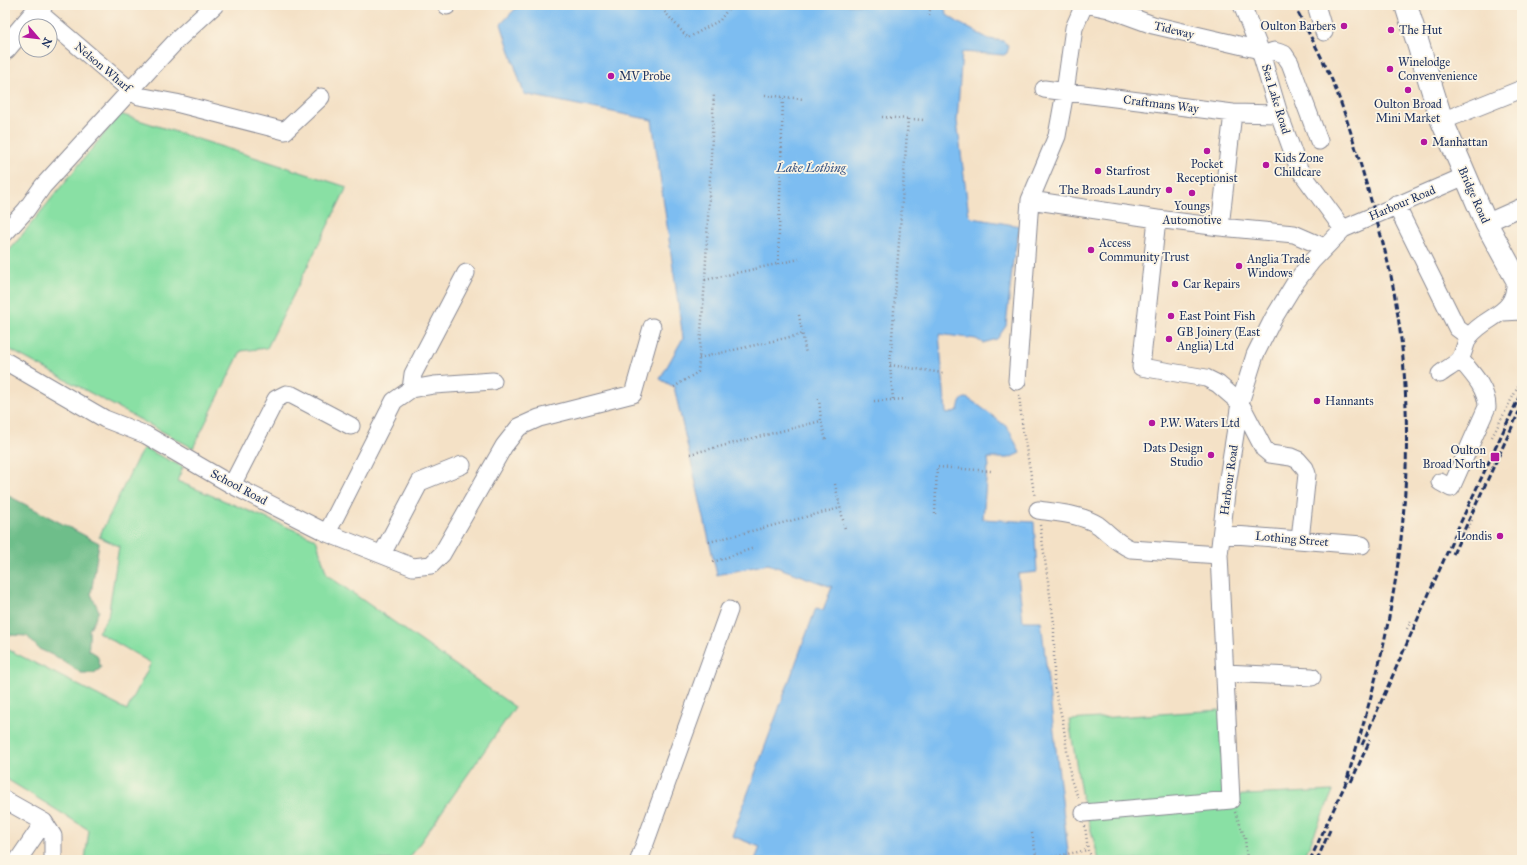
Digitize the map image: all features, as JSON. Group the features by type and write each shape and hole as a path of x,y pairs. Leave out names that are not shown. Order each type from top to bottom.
{"highway":[{"name":"Bridge Road","path":"1406,5 1442,121 1486,223 1519,283"}],"main road":[{"path":"5,49 40,8"}],"street":[{"path":"5,233 26,210 43,186 178,39 215,5"},
{"path":"1017,381 1030,200 1057,136 1074,28 1084,5"},
{"name":"Tideway","path":"1090,5 1109,9 1153,25 1261,52 1274,51 1284,54 1290,63 1319,141"},
{"name":"Sea Lake Road","path":"1242,5 1261,52 1279,114 1299,169 1343,229"},
{"path":"1316,5 1324,32"},
{"name":"Nelson Wharf","path":"40,8 131,91 139,96 176,103 285,131 320,97"},
{"name":"Craftmans Way","path":"1044,89 1233,113 1279,114"},
{"path":"1442,121 1522,89"},
{"path":"1220,227 1233,113"},
{"name":"Harbour Road","path":"1231,800 1219,555 1227,485 1240,403 1255,354 1273,319 1295,283 1324,247 1343,229 1465,176"},
{"path":"1030,200 1157,219 1294,234 1324,247"},
{"path":"1396,205 1457,328 1469,337"},
{"path":"1486,223 1522,207"},
{"path":"1157,219 1141,367 1206,378 1218,384 1240,403 1264,449 1270,454 1291,457 1298,460 1305,468 1307,474 1300,540"},
{"path":"411,389 413,374 466,273"},
{"path":"1440,374 1460,359 1469,337 1478,328 1503,312 1519,283"},
{"path":"1503,312 1522,311"},
{"name":"School Road","path":"5,361 105,419 146,435 232,485 327,532 413,567 430,565 442,554 504,446 519,427 539,418 633,394 652,327"},
{"path":"1440,482 1452,488 1486,411 1487,401 1485,395 1474,376 1460,359"},
{"path":"327,532 394,401 411,389 434,385 493,381"},
{"path":"232,485 276,399 286,394 292,395 351,426"},
{"path":"382,554 420,482 462,465"},
{"path":"1038,510 1083,518 1098,526 1120,545 1130,549 1219,555"},
{"name":"Lothing Street","path":"1222,534 1362,545"},
{"path":"639,860 729,610"},
{"path":"1225,673 1312,677"},
{"path":"5,800 44,822 53,836 53,860"},
{"path":"1084,813 1231,800"},
{"path":"18,860 44,822"}],"path":[{"path":"662,9 688,38 720,20 732,5"},
{"path":"929,15 930,5"},
{"path":"674,386 698,372 705,280 714,94"},
{"path":"765,95 804,99"},
{"path":"778,264 783,98"},
{"path":"882,117 924,120"},
{"path":"894,399 890,365 908,119"},
{"path":"705,280 799,259"},
{"path":"799,315 806,354"},
{"path":"699,358 803,334"},
{"path":"890,365 943,373"},
{"path":"1017,381 1023,431 1038,510 1054,623 1054,686 1063,722 1071,780 1084,813 1088,850 1093,860"},
{"path":"1492,437 1520,383"},
{"path":"819,399 821,421 826,440"},
{"path":"874,401 906,399"},
{"path":"690,454 821,421"},
{"path":"935,514 937,467 991,471"},
{"path":"835,484 845,529"},
{"path":"709,542 840,508"},
{"path":"1468,528 1473,518"},
{"path":"713,562 754,548"},
{"path":"1407,629 1411,621"},
{"path":"1231,800 1245,838 1248,860"},
{"path":"1032,833 1037,860 1088,850"}],"green space":[{"path":"120,114 347,187 267,348 241,351 193,448 5,347 5,256"},
{"path":"144,448 183,467 177,481 316,539 327,575 515,707 408,860 85,860 89,830 5,778 5,648 127,710 151,663 98,632 108,617 119,546 99,537 137,459"},
{"path":"5,494 99,543 91,594 99,611 89,630 89,650 97,655 101,668 94,673 81,673 59,658 39,649 27,636 10,635 5,629"},
{"path":"1220,710 1224,796 1333,791 1303,860 1099,860 1081,793 1069,720"}],"water":[{"name":"Lake Lothing","path":"519,5 657,5 662,8 663,5 943,5 947,15 959,23 989,39 1003,41 1009,46 1007,53 1004,55 962,52 957,121 969,215 972,218 1020,226 1013,261 1006,326 997,339 983,343 976,339 939,334 946,413 948,414 958,410 962,399 969,399 1007,427 1020,453 1009,458 988,458 989,468 987,468 983,519 1034,522 1037,572 1018,574 1023,621 1041,621 1069,860 799,860 794,858 793,860 755,860 760,847 732,836 816,608 823,610 832,587 768,564 717,575 674,387 660,379 683,338 652,120 524,94 501,24"}],"railway":[{"path":"1294,5 1332,80 1373,206 1391,276 1398,315 1406,397 1406,479 1398,561 1388,623 1378,668 1367,713 1347,779"},
{"path":"1362,745 1458,528 1522,391"},
{"path":"1453,554 1519,412"},
{"path":"1351,782 1370,740"},
{"path":"1310,860 1350,774"},
{"path":"1317,860 1330,830"}],"place":[{"name":"Oulton Barbers","path":"1344,26"},
{"name":"The Hut","path":"1391,30"},
{"name":"Winelodge Convenvenience","path":"1390,69"},
{"name":"MV Probe","path":"611,76"},
{"name":"Oulton Broad Mini Market","path":"1408,90"},
{"name":"Manhattan","path":"1424,142"},
{"name":"Pocket Receptionist","path":"1207,151"},
{"name":"Kids Zone Childcare","path":"1266,165"},
{"name":"Starfrost","path":"1098,171"},
{"name":"The Broads Laundry","path":"1169,190"},
{"name":"Youngs Automotive","path":"1192,193"},
{"name":"Access Community Trust","path":"1091,250"},
{"name":"Anglia Trade Windows","path":"1239,266"},
{"name":"Car Repairs","path":"1175,284"},
{"name":"East Point Fish","path":"1171,316"},
{"name":"GB Joinery (East Anglia) Ltd","path":"1169,339"},
{"name":"Hannants","path":"1317,401"},
{"name":"P.W. Waters Ltd","path":"1152,423"},
{"name":"Dats Design Studio","path":"1211,455"},
{"name":"Oulton Broad North","path":"1495,457"},
{"name":"Londis","path":"1500,536"}]}
